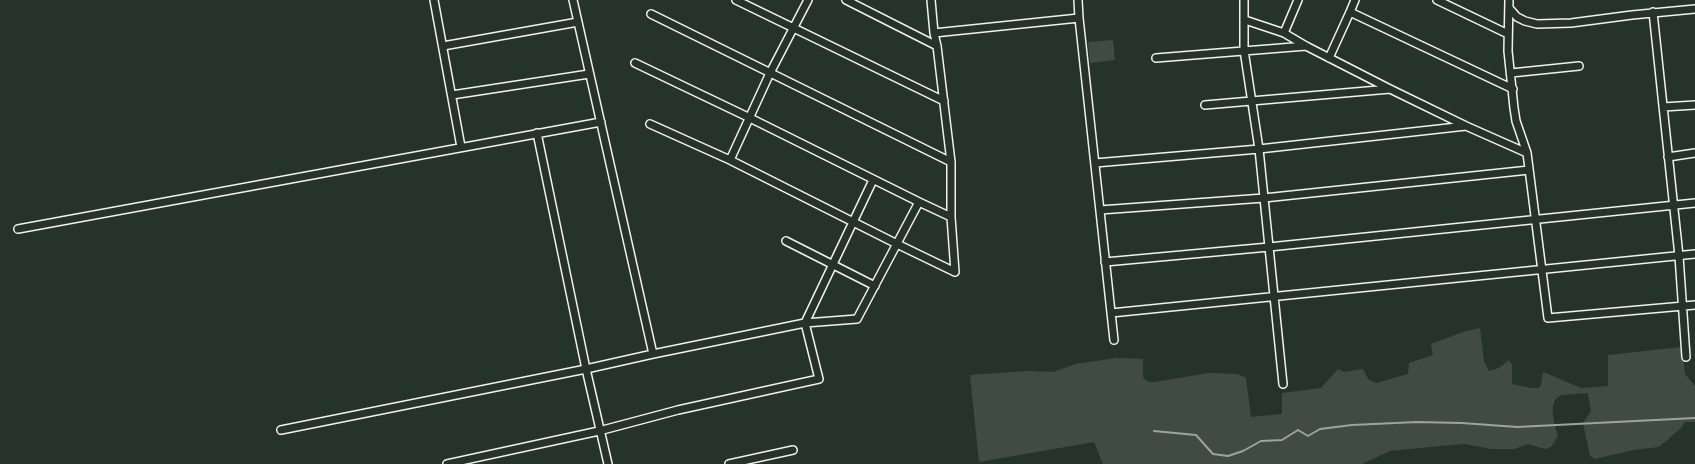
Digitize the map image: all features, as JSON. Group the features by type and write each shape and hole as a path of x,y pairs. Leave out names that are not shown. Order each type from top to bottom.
{"street":[{"path":"434,0 461,147"},
{"path":"573,0 653,354"},
{"path":"736,0 944,101"},
{"path":"730,160 770,73 808,0"},
{"path":"846,0 937,46"},
{"path":"650,124 730,160 955,272 951,217 951,162 937,46 934,33 932,0"},
{"path":"1078,0 1114,340"},
{"path":"1244,0 1244,50 1251,102 1260,149 1283,384"},
{"path":"1284,33 1298,0"},
{"path":"1329,58 1355,0"},
{"path":"1437,0 1508,34"},
{"path":"1509,0 1508,51 1516,121 1527,153 1548,318 1695,305"},
{"path":"1510,9 1518,17 1525,21 1537,24 1571,23 1653,12 1695,9"},
{"path":"1350,12 1513,89"},
{"path":"1653,12 1678,256 1686,357"},
{"path":"651,14 951,162"},
{"path":"934,33 1080,18"},
{"path":"1245,20 1284,33 1329,58 1466,126 1527,153"},
{"path":"443,46 578,22"},
{"path":"1156,58 1306,46"},
{"path":"635,63 951,217"},
{"path":"1511,73 1579,66"},
{"path":"452,95 589,74"},
{"path":"1205,105 1251,102 1390,88"},
{"path":"1663,107 1695,105"},
{"path":"18,229 601,122"},
{"path":"1095,163 1260,149 1466,126"},
{"path":"537,133 599,430 608,464"},
{"path":"1668,157 1695,153"},
{"path":"1100,210 1264,198 1529,170"},
{"path":"447,464 819,379 805,323 873,180"},
{"path":"281,430 586,369 805,323 857,319 919,202"},
{"path":"1105,262 1269,247 1695,203"},
{"path":"786,241 875,286"},
{"path":"1111,313 1542,268 1695,254"},
{"path":"729,464 793,450"}],"shaded area":[{"path":"1113,40 1115,60 1090,63 1088,42"},
{"path":"1480,328 1484,361 1489,371 1499,368 1509,360 1512,365 1512,384 1532,388 1539,388 1541,385 1543,372 1581,388 1608,386 1608,355 1682,347 1685,374 1695,386 1695,422 1685,422 1680,429 1659,447 1633,450 1595,459 1590,456 1583,423 1591,411 1588,393 1562,395 1557,398 1554,402 1553,413 1558,436 1551,447 1545,449 1528,444 1514,449 1491,449 1465,444 1450,445 1390,451 1362,464 1103,464 1094,442 979,462 970,375 1029,371 1053,372 1076,364 1116,358 1143,359 1143,378 1149,382 1209,373 1238,374 1246,378 1251,417 1282,414 1282,393 1321,388 1338,369 1344,372 1363,369 1368,379 1376,383 1408,374 1409,363 1433,355 1431,344 1466,331"}],"waterway":[{"path":"1154,431 1196,435 1213,454 1228,456 1243,451 1261,441 1282,440 1298,430 1308,436 1320,429 1352,425 1417,422 1462,423 1517,427 1695,418"}]}
